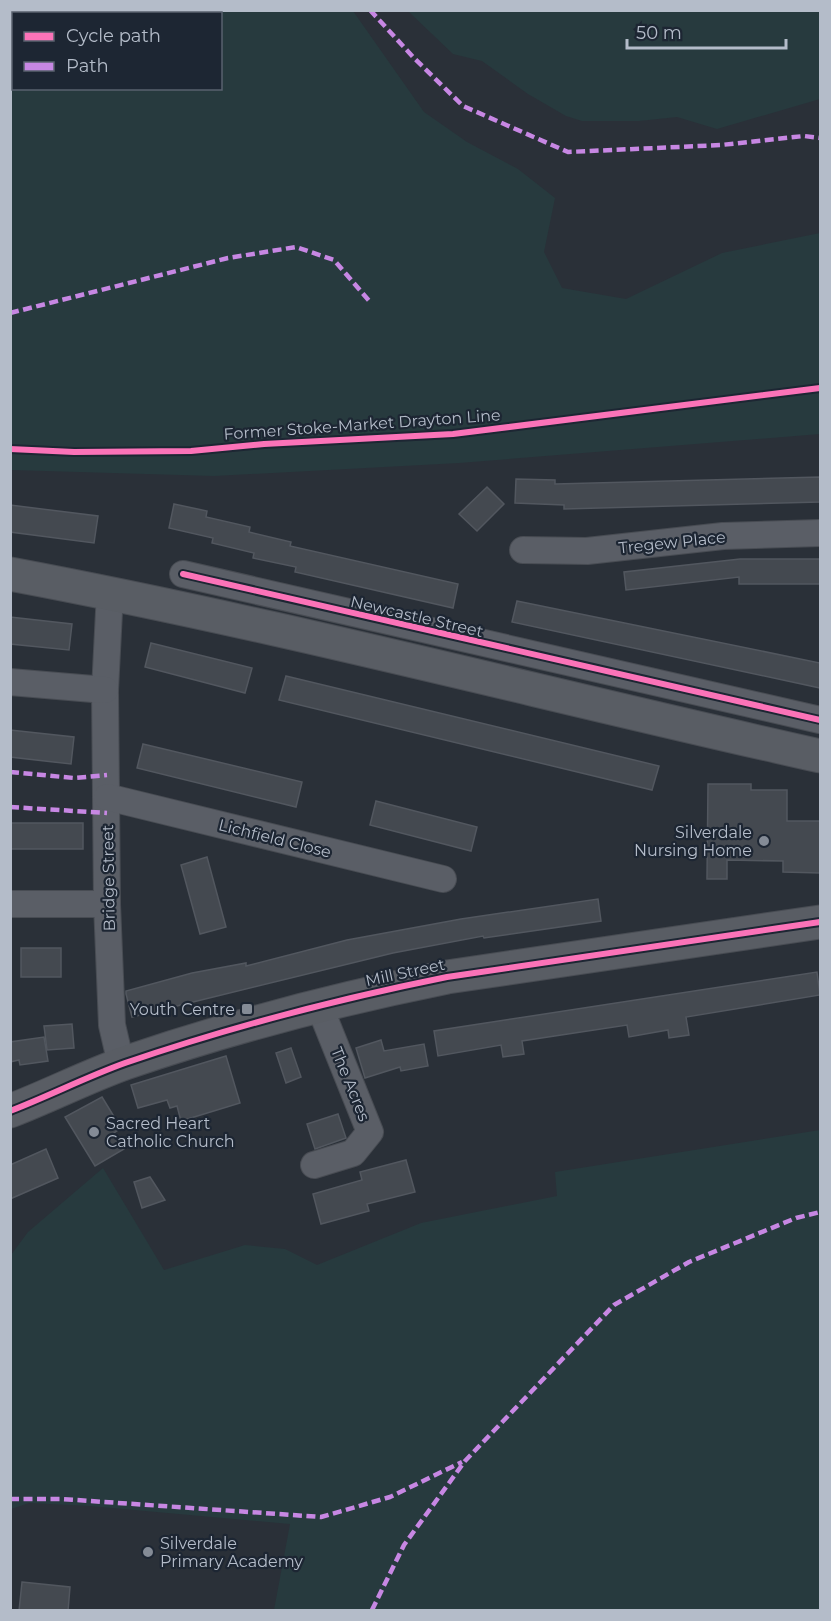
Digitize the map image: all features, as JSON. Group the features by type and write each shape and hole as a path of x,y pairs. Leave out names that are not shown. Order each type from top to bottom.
{"street":[{"name":"Tregew Place","path":"523,550 586,551 723,536 820,533"},
{"name":"Newcastle Street","path":"10,574 110,592 267,610 473,642 820,720"},
{"name":"Newcastle Street","path":"183,574 267,610 464,674 820,756"},
{"name":"Bridge Street","path":"110,592 105,690 107,904 112,1026 121,1064"},
{"name":"Newcastle Street","path":"464,674 473,642"},
{"path":"10,682 105,690"},
{"name":"Lichfield Close","path":"107,797 443,879"},
{"path":"10,904 107,904"},
{"name":"Mill Street","path":"10,1110 121,1064 319,1005 447,977 820,922"},
{"name":"The Acres","path":"314,1166 353,1153 370,1132 319,1005"}],"green space":[{"path":"11,10 353,11 424,112 467,142 518,169 555,198 544,252 562,288 626,299 722,253 820,233 820,434 459,463 214,476 11,470"},
{"path":"408,11 820,11 820,99 717,129 677,117 639,121 582,121 566,116 528,94 482,61 453,54"},
{"path":"820,1130 820,1610 274,1610 290,1524 90,1506 29,1503 11,1509 11,1255 28,1232 103,1168 164,1270 245,1245 285,1249 317,1265 421,1223 557,1196 555,1172"}],"building":[{"path":"820,477 820,502 564,509 564,505 515,503 516,479 555,480 555,484"},
{"path":"487,487 504,504 477,531 459,514"},
{"path":"174,504 207,511 206,517 250,527 249,532 291,542 290,546 458,584 453,608 295,572 296,567 253,558 254,553 212,543 213,538 169,528"},
{"path":"10,505 98,516 94,543 10,532"},
{"path":"740,559 820,559 820,584 739,584 739,577 626,590 624,572"},
{"path":"517,601 820,663 820,688 512,622"},
{"path":"10,617 72,624 69,650 10,644"},
{"path":"151,643 252,668 245,693 145,667"},
{"path":"286,676 659,766 652,790 279,700"},
{"path":"10,730 74,737 71,764 10,757"},
{"path":"143,744 302,782 296,807 137,768"},
{"name":"Silverdale Nursing Home","path":"708,784 751,784 751,790 787,790 787,821 820,821 820,873 783,872 783,861 727,860 727,879 707,879"},
{"path":"376,801 477,827 471,851 370,825"},
{"path":"10,823 83,823 83,849 10,849"},
{"path":"207,857 226,927 200,934 181,865"},
{"path":"598,899 601,921 484,938 483,936 393,953 132,1017 126,994 126,991 192,973 246,963 246,966 347,940 461,919"},
{"path":"21,948 61,948 61,977 21,977"},
{"path":"817,972 820,995 686,1017 689,1035 669,1038 668,1030 629,1037 627,1025 522,1041 524,1054 503,1057 501,1045 438,1056 434,1031"},
{"path":"72,1024 74,1048 47,1050 44,1026"},
{"path":"44,1037 48,1061 20,1065 19,1060 10,1062 10,1042"},
{"path":"381,1040 384,1051 424,1044 428,1066 401,1071 400,1067 365,1078 356,1048"},
{"path":"291,1048 301,1077 286,1083 276,1053"},
{"path":"226,1056 240,1103 181,1121 177,1106 170,1108 167,1100 138,1108 131,1085"},
{"name":"Sacred Heart Catholic Church","path":"102,1097 121,1128 114,1133 124,1149 95,1166 65,1117"},
{"path":"338,1114 346,1138 315,1149 307,1124"},
{"path":"46,1149 58,1178 10,1199 10,1165"},
{"path":"406,1160 415,1192 367,1204 369,1211 321,1224 313,1194 362,1180 360,1172"},
{"path":"150,1177 165,1200 142,1208 134,1182"},
{"path":"22,1582 70,1587 68,1611 19,1611"}],"marked path":[{"path":"370,10 463,106 568,152 721,145 804,136 820,138"},
{"path":"10,313 228,258 296,247 334,260 371,303"},
{"path":"10,772 74,778 107,775"},
{"path":"10,807 107,813"},
{"path":"372,1610 404,1545 465,1461 614,1305 689,1262 796,1218 820,1212"},
{"path":"10,1499 62,1499 321,1517 390,1497 462,1462"}],"cycle path":[{"name":"Former Stoke-Market Drayton Line","path":"10,449 74,452 191,451 264,444 453,434 820,388"},
{"path":"183,574 820,720"},
{"path":"10,1111 110,1068 165,1050 244,1026 365,995 447,977 820,922"}],"place":[{"name":"Silverdale Nursing Home","path":"764,841"},
{"name":"Youth Centre","path":"247,1009"},
{"name":"Sacred Heart Catholic Church","path":"94,1132"},
{"name":"Silverdale Primary Academy","path":"148,1552"}]}
